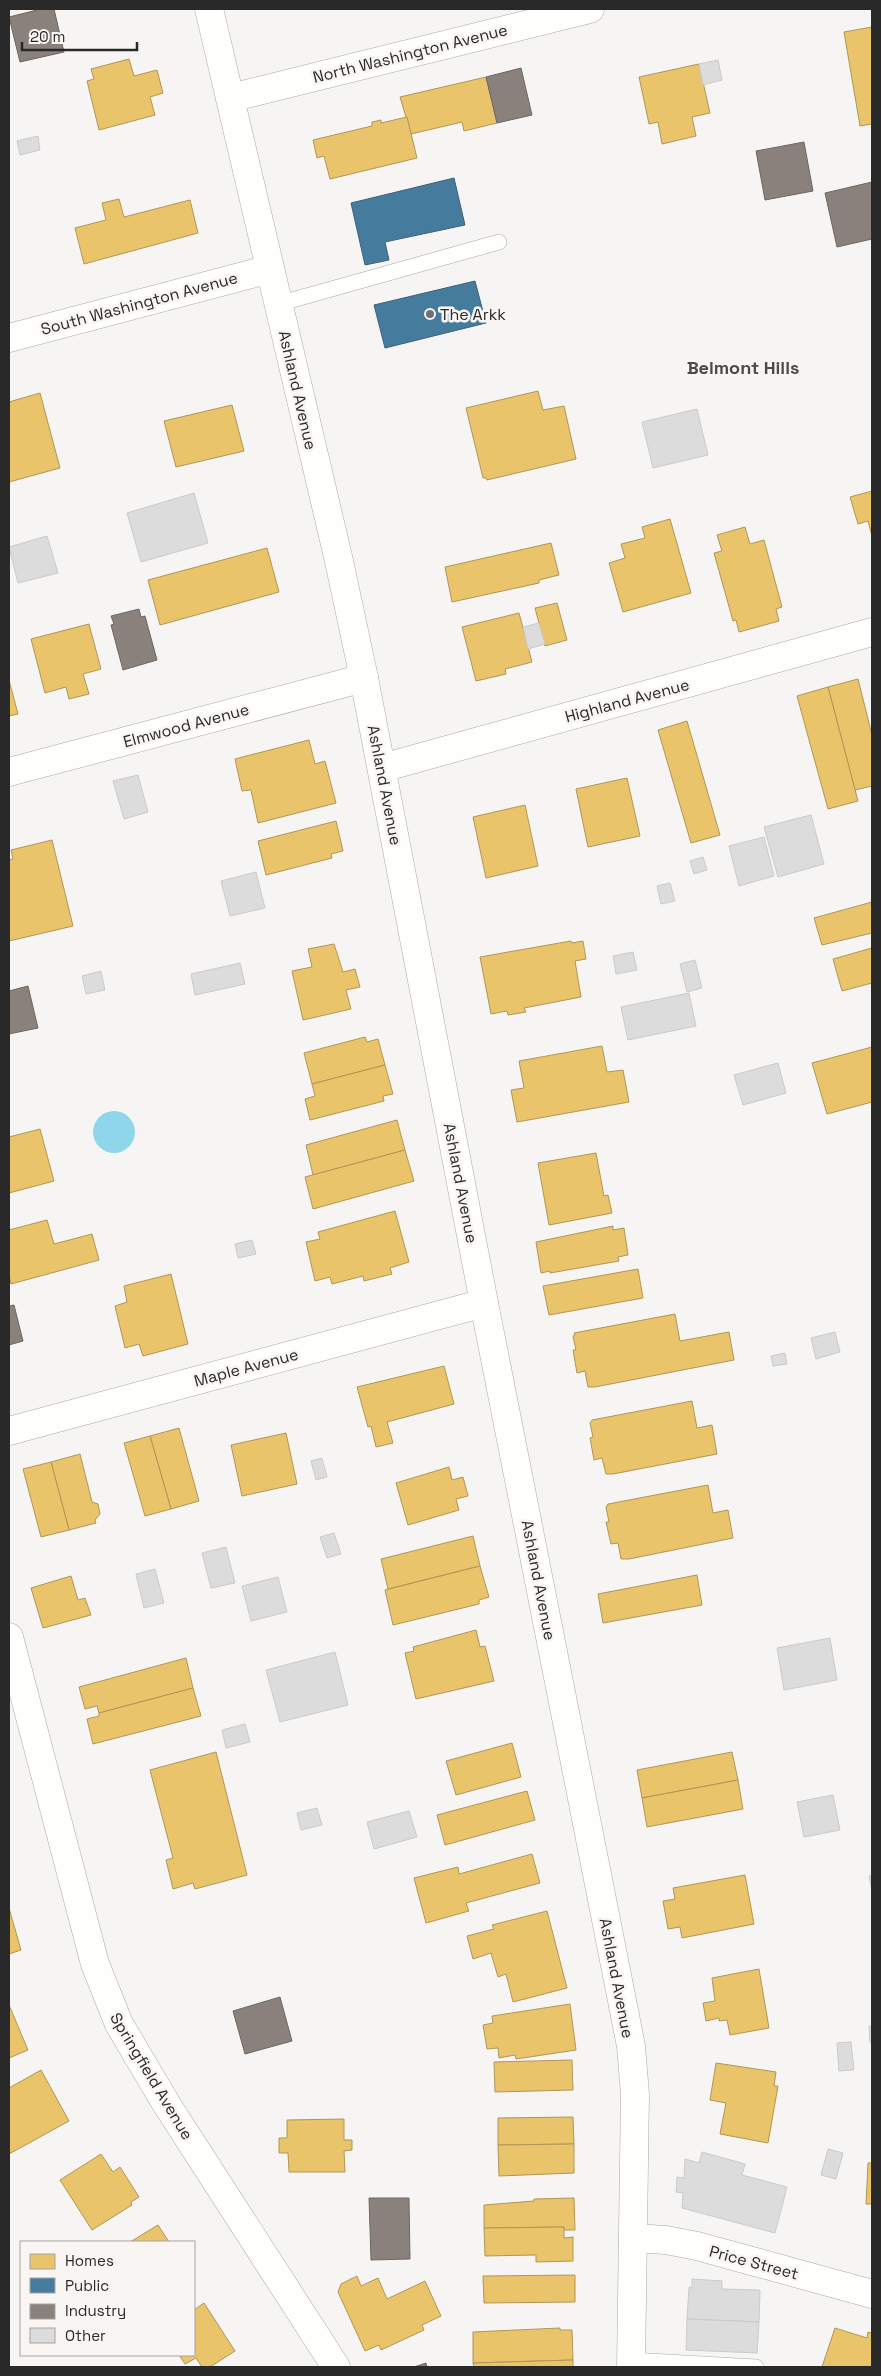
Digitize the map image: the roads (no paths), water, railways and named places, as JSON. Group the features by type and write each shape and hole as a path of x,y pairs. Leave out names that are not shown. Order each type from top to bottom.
{"street":[{"name":"Ashland Avenue","path":"209,9 364,678 484,1303 631,2046 635,2081 631,2364"},
{"name":"North Washington Avenue","path":"230,98 590,9"},
{"name":"South Washington Avenue","path":"9,338 270,269"},
{"name":"Highland Avenue","path":"382,768 872,632"},
{"name":"Elmwood Avenue","path":"9,772 364,678"},
{"name":"Maple Avenue","path":"9,1431 484,1303"},
{"name":"Springfield Avenue","path":"9,1638 95,1964 119,2024 164,2099 336,2367"},
{"name":"Price Street","path":"634,2238 666,2240 697,2246 872,2294"}],"lane":[{"path":"278,304 500,242"},
{"path":"631,2364 756,2367"}],"water":[{"path":"110,1111 118,1111 129,1117 135,1132 129,1147 118,1153 110,1153 99,1147 93,1136 93,1128 99,1117"}],"place":[{"name":"The Arkk","path":"430,314"}],"district":[{"name":"Belmont Hills","path":"743,368"}]}
